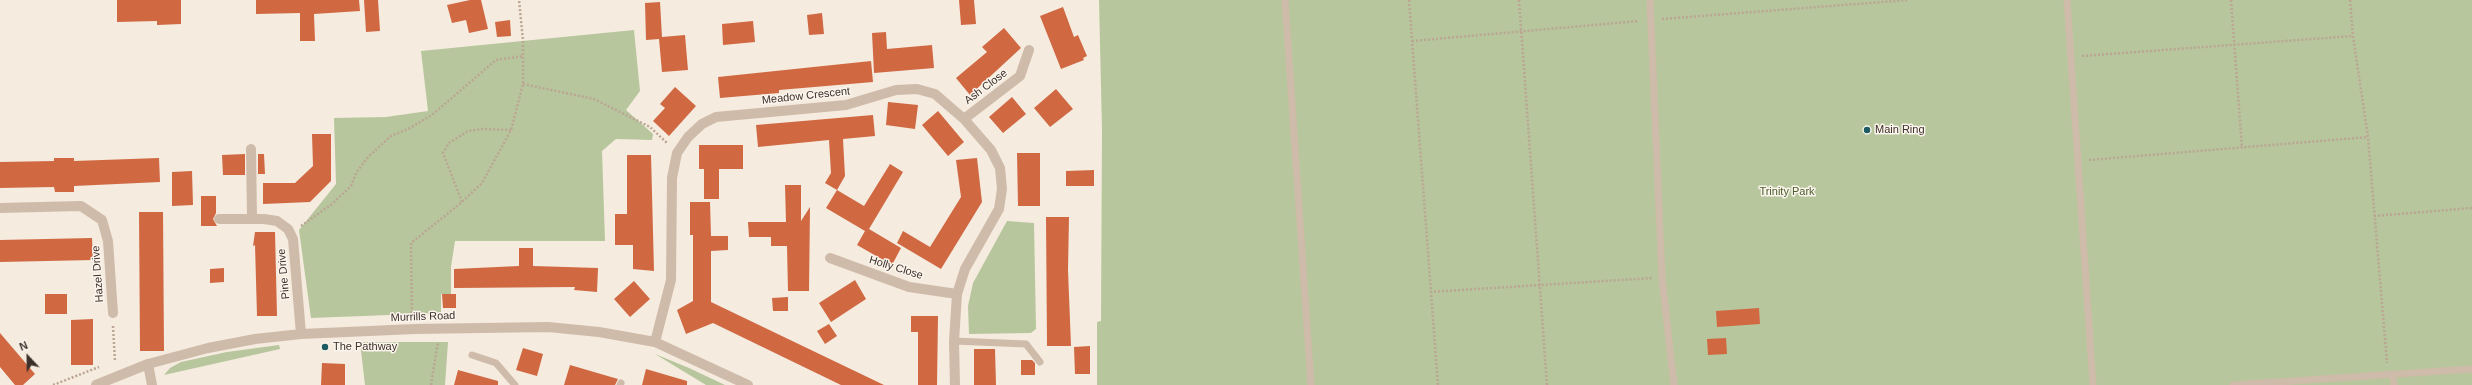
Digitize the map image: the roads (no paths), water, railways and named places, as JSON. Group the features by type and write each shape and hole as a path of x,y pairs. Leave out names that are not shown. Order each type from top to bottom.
{"street":[{"name":"Ash Close","path":"964,119 1020,76 1029,50"},
{"name":"Meadow Crescent","path":"655,342 671,280 672,178 677,153 688,137 702,124 716,117 846,105 896,90 917,89 935,94 964,119 991,150 1000,168 1002,189 999,209 965,270 957,294 954,341 955,385"},
{"path":"251,149 252,218"},
{"name":"Hazel Drive","path":"0,208 81,206 102,220 108,241 112,313"},
{"name":"Pine Drive","path":"219,219 252,218 277,221 288,229 294,239 301,334"},
{"name":"Holly Close","path":"830,258 909,287 957,294"},
{"name":"Murrills Road","path":"96,385 148,364 208,348 255,338 301,334 441,328 548,327 599,332 655,342 748,385"},
{"path":"148,364 152,385"}],"lane":[{"path":"1285,0 1311,385"},
{"path":"1650,0 1662,278 1674,385"},
{"path":"2067,0 2093,385"},
{"path":"954,341 1026,344 1040,362"},
{"path":"472,355 496,363 515,385"},
{"path":"2233,385 2472,369"},
{"path":"2390,375 2394,385"}],"place":[{"name":"Main Ring","path":"1867,130"},
{"name":"The Pathway","path":"325,347"}],"park label":[{"name":"Trinity Park","path":"1787,192"}]}
